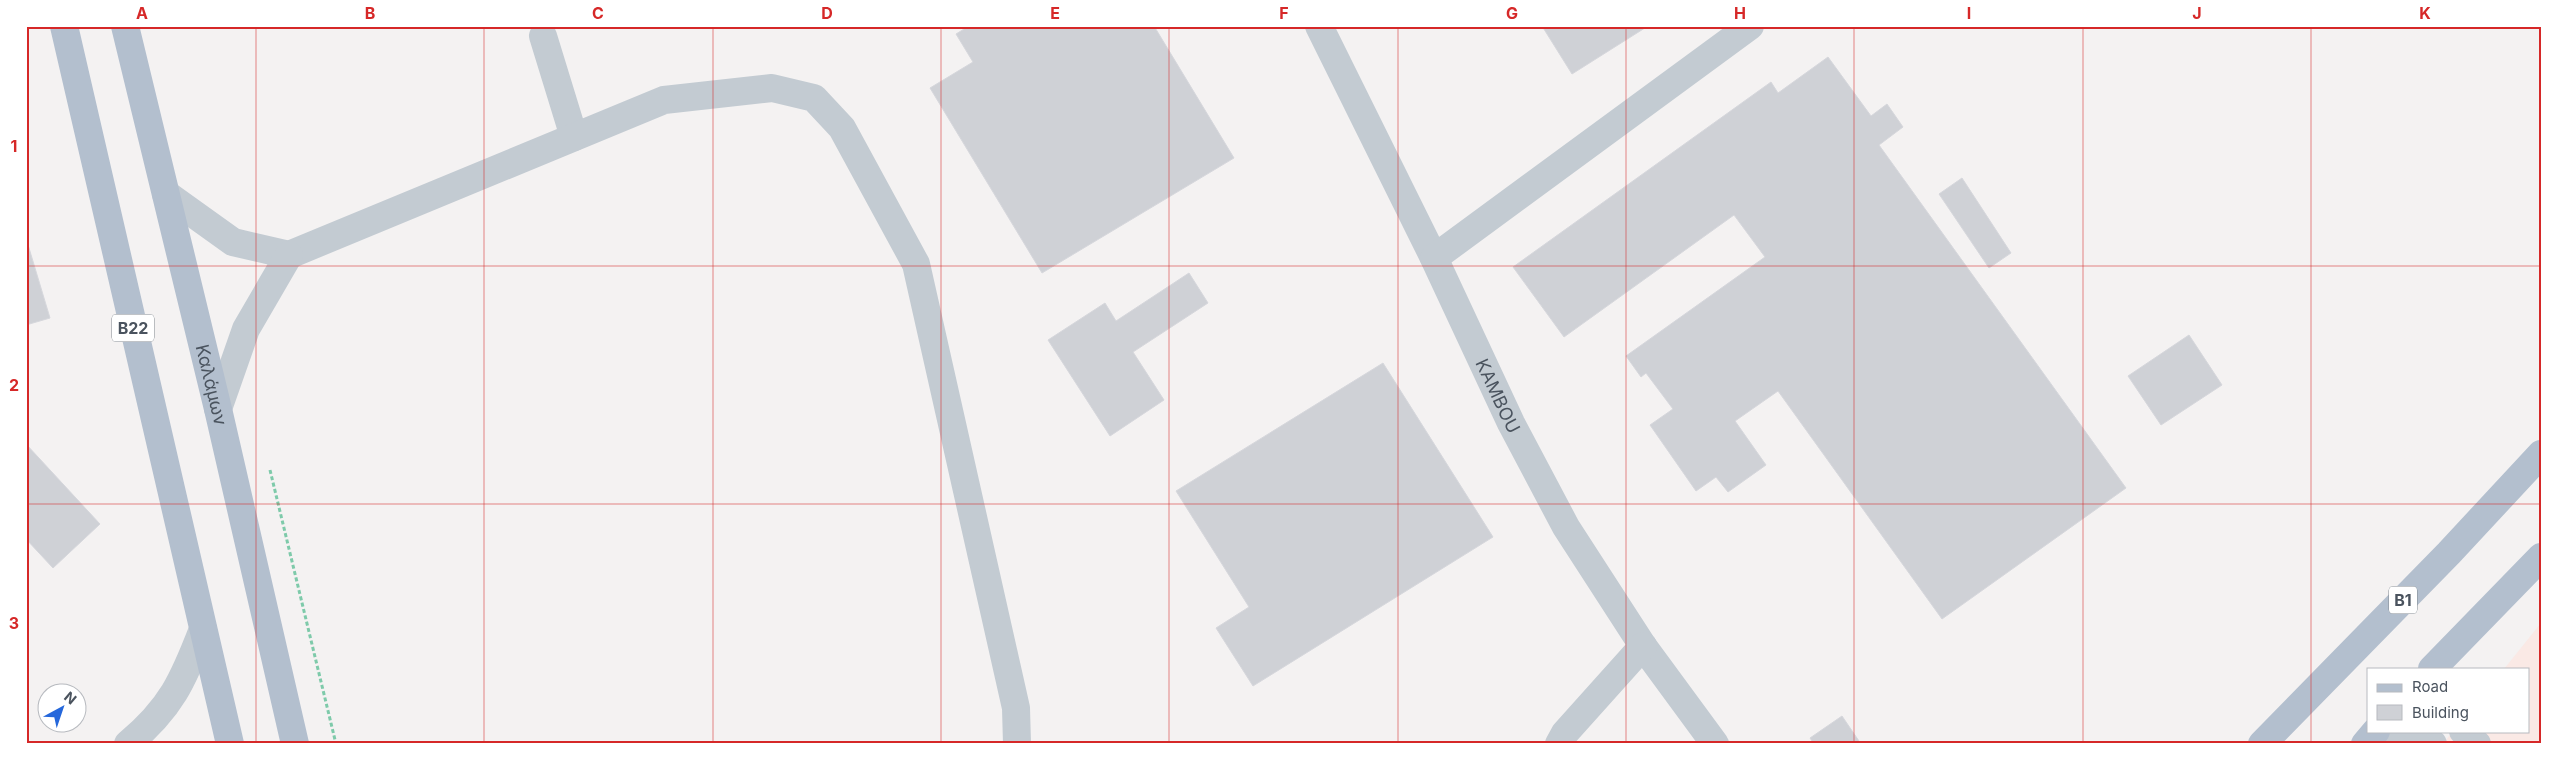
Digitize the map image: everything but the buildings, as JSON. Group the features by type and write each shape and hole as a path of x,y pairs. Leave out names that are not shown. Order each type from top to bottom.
{"main road":[{"name":"B22","path":"64,26 230,744"},
{"name":"Καλάμων","path":"125,26 218,409 295,744"},
{"name":"B1","path":"2262,744 2449,553 2541,454"},
{"path":"2437,666 2541,557"},
{"path":"2365,744 2375,732"}],"street":[{"name":"KAMBOU","path":"1319,26 1434,258 1511,423 1566,527 1643,646 1715,744"},
{"path":"1434,258 1750,26"},
{"path":"543,36 574,137"},
{"path":"166,194 233,242 289,255 664,100 772,88 814,98 842,128 916,264 1016,708 1017,744"},
{"path":"218,409 246,329 289,255"},
{"path":"128,744 164,710 186,673 203,629"},
{"path":"1559,744 1565,733 1643,646"},
{"path":"2391,732 2433,744"},
{"path":"2464,732 2477,744"}],"path":[{"path":"269,463 336,744"}],"shaded area":[{"path":"2541,623 2541,744 2443,744 2452,732 2530,732 2530,668 2505,668"}]}
